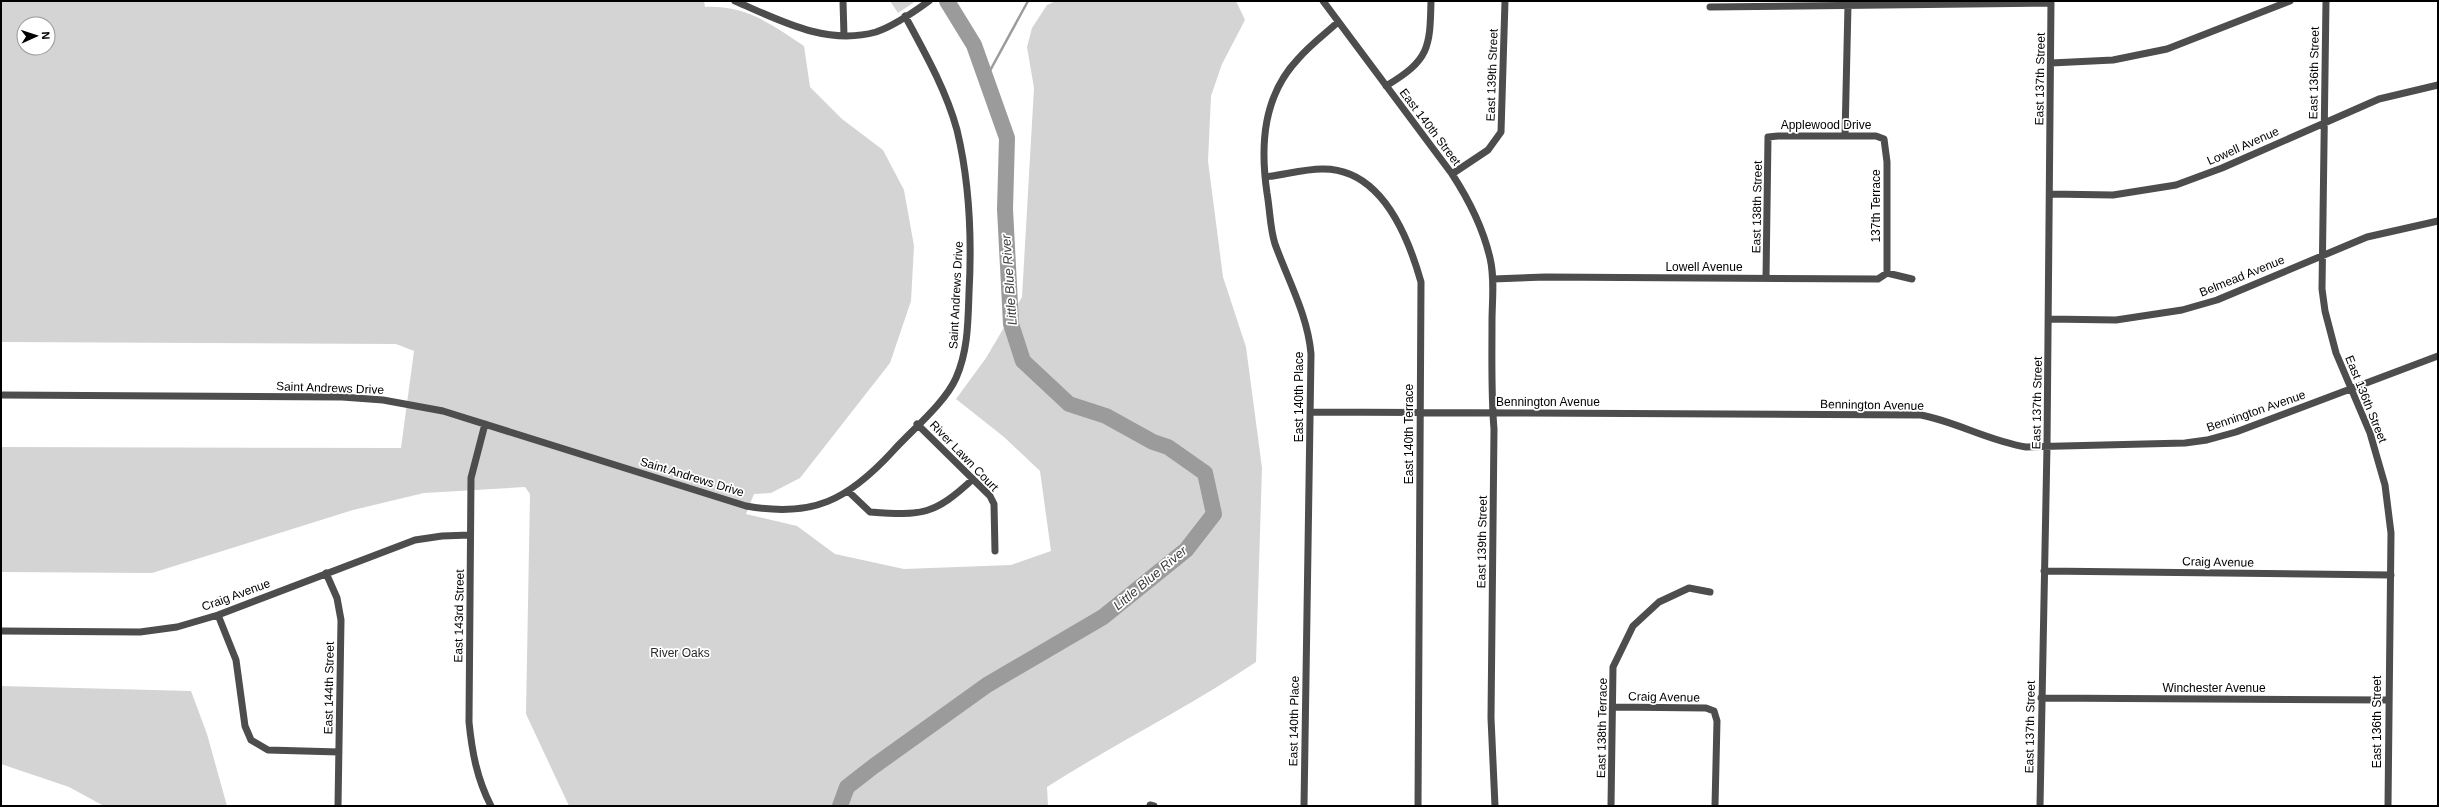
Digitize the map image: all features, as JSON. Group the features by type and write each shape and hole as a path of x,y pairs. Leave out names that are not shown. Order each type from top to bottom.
{"street":[{"path":"736,1 804,30 844,36 876,32 927,3"},
{"path":"843,1 844,36"},
{"name":"East 140th Street","path":"1323,1 1464,192 1483,234 1490,258 1493,279"},
{"path":"1386,86 1407,74 1426,50 1430,38 1431,1"},
{"name":"East 139th Street","path":"1452,174 1488,150 1501,132 1505,1"},
{"path":"2051,63 2113,60 2167,49 2290,1"},
{"name":"East 136th Street","path":"2326,1 2322,289 2325,311 2336,353 2370,434 2385,485 2391,533 2388,806"},
{"path":"1710,7 2051,2"},
{"name":"East 137th Street","path":"2040,806 2049,320 2051,2"},
{"path":"1845,136 1848,5"},
{"name":"Saint Andrews Drive","path":"1,396 342,397 418,406 485,424 758,508 770,510 814,507 849,492 887,457 941,399 956,379 966,352 972,250 969,197 957,130 930,61 905,16"},
{"name":"East 140th Place","path":"1304,806 1310,340 1275,242 1265,177 1264,135 1269,110 1276,92 1298,59 1338,22"},
{"name":"Lowell Avenue","path":"2050,194 2113,195 2176,184 2222,168 2379,99 2438,85"},
{"name":"Applewood Drive","path":"1768,137 1876,136 1884,138"},
{"name":"East 138th Street","path":"1766,278 1768,137"},
{"name":"137th Terrace","path":"1884,138 1887,162 1887,273"},
{"name":"East 140th Terrace","path":"1265,177 1322,169 1343,171 1358,178 1372,190 1398,219 1410,245 1421,282 1418,806"},
{"name":"Belmead Avenue","path":"2049,320 2116,320 2182,310 2217,300 2367,237 2438,221"},
{"name":"Lowell Avenue","path":"1493,279 1545,277 1878,279 1887,273 1912,278"},
{"name":"East 139th Street","path":"1493,279 1491,392 1493,413 1491,718 1495,806"},
{"name":"Bennington Avenue","path":"1310,412 1921,415 1943,420 2005,444 2047,446 2185,443 2207,440 2236,432 2438,356"},
{"name":"East 143rd Street","path":"485,424 471,478 469,722 472,756 484,793 491,806"},
{"name":"River Lawn Court","path":"917,424 990,496 994,504 995,551"},
{"path":"849,492 870,512 920,513 938,508 950,500 973,479"},
{"name":"Craig Avenue","path":"1,631 140,632 177,627 218,615 415,540 442,536 470,535"},
{"name":"Craig Avenue","path":"2044,571 2391,575"},
{"name":"East 144th Street","path":"326,573 337,598 341,620 338,806"},
{"name":"East 138th Terrace","path":"1611,806 1613,667 1633,626 1659,602 1689,588 1710,592"},
{"path":"218,615 236,660 245,726 251,740 268,750 339,752"},
{"name":"Winchester Avenue","path":"2041,698 2388,700"},
{"name":"Craig Avenue","path":"1613,707 1706,708 1714,711 1717,721 1715,806"}],"green space":[{"name":"River Oaks","path":"1,1 704,1 705,7 733,9 769,23 804,46 810,87 842,119 883,150 904,190 914,246 911,301 890,363 800,478 771,493 754,494 746,514 797,526 835,554 904,569 1011,565 1051,551 1040,471 1004,437 956,399 986,358 1022,297 1034,88 1027,47 1032,28 1047,5 1056,1 1236,1 1245,20 1222,64 1211,96 1208,161 1223,277 1246,347 1262,468 1256,662 1205,694 1047,787 1048,806 569,806 526,714 530,494 525,487 424,493 353,510 152,573 1,572 1,447 401,448 414,351 396,344 1,342"},
{"path":"890,1 916,1 898,13"},
{"path":"1,686 191,691 207,734 227,806 104,806 69,787 1,764"}],"waterway":[{"name":"Little Blue River","path":"840,806 847,787 874,766 987,685 1103,617 1186,550 1214,514 1205,473 1168,447 1153,442 1106,416 1069,404 1023,361 1011,324 1005,209 1007,138 974,45 947,1"},
{"path":"986,78 1028,1"}]}
